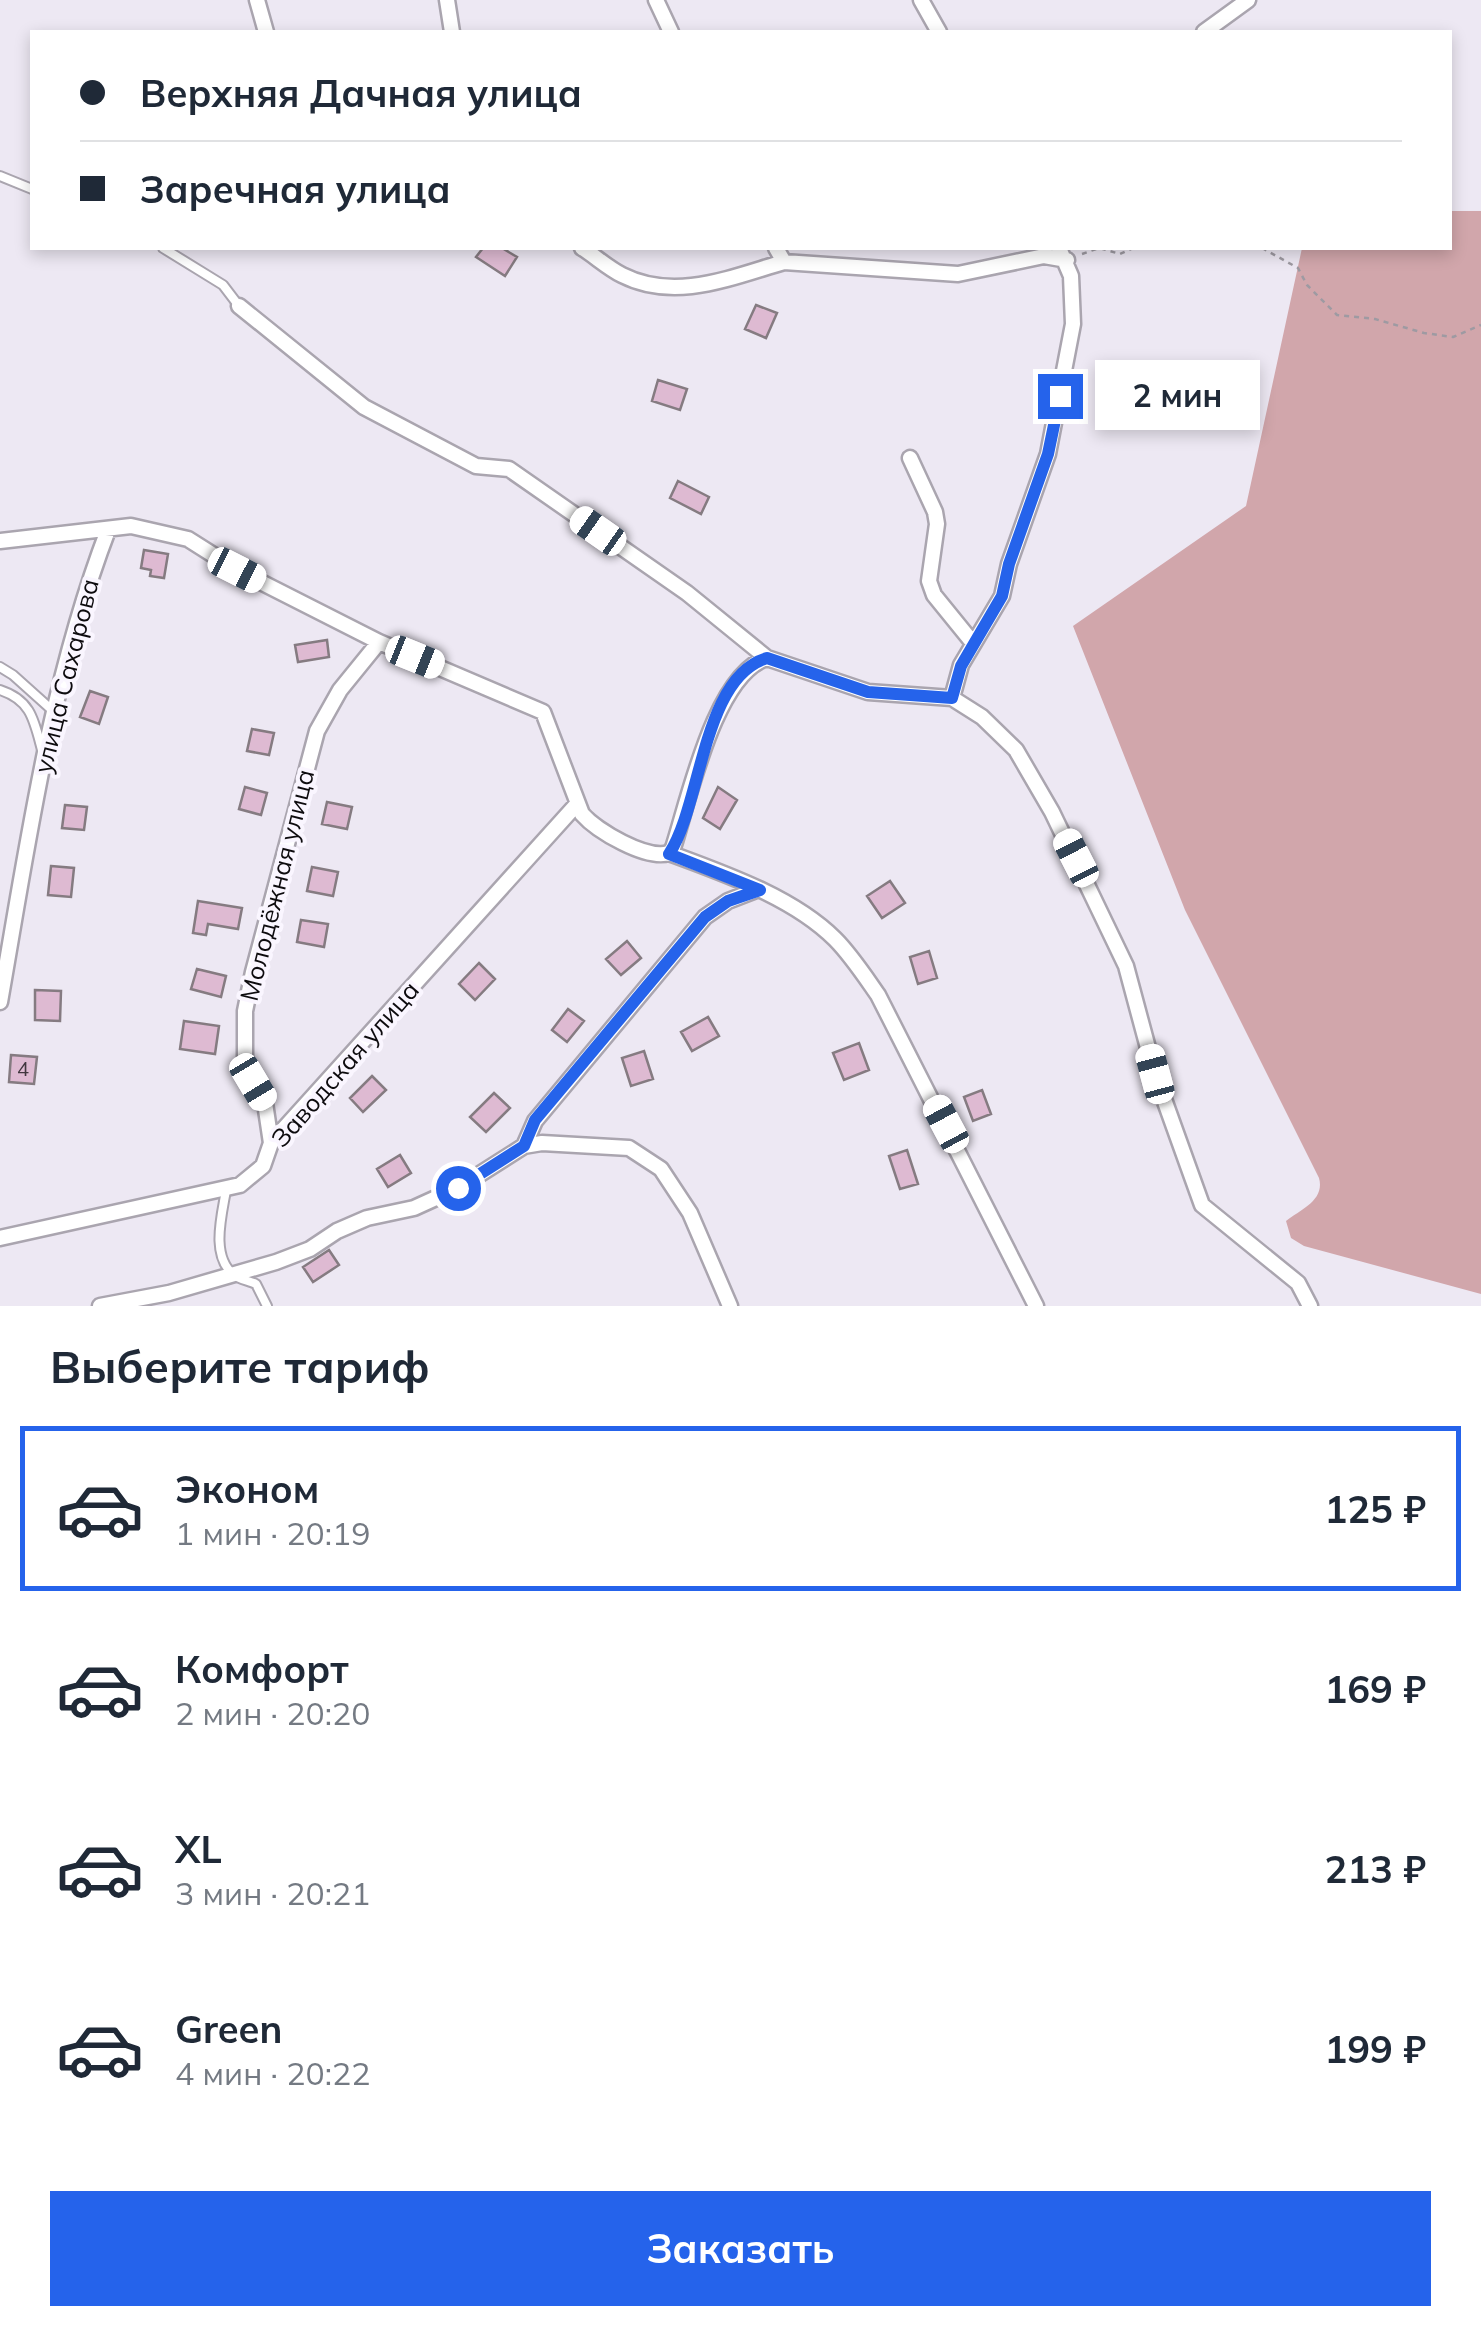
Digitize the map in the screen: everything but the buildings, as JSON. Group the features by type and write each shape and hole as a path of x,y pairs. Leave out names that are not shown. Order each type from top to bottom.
{"street":[{"path":"257,0 265,30"},
{"path":"447,0 452,30"},
{"path":"656,0 671,30"},
{"path":"921,0 938,30"},
{"path":"1207,30 1248,0"},
{"path":"585,250 622,275 659,286 697,287 784,262 958,274 1067,252 1073,324 1048,454 1009,564 1002,596 961,666 952,698"},
{"path":"777,250 784,262"},
{"path":"239,306 364,407 476,466 509,469 688,593 767,658 868,692 952,698 982,717 1016,750 1102,910 1126,966 1155,1074 1202,1205 1298,1283 1310,1306"},
{"path":"910,458 937,524 929,582 934,596 973,642"},
{"path":"0,541 131,526 188,539 237,570 379,642 543,712 577,804 593,826 653,855 669,854 760,890 832,936 878,994 1036,1306"},
{"name":"улица Сахарова","path":"0,1002 52,710 108,530"},
{"name":"Молодёжная улица","path":"272,1143 265,1102 245,1061 245,1011 253,972 313,741 340,690 379,642"},
{"path":"669,854 728,693 748,667 767,658"},
{"name":"Заводская улица","path":"0,1238 240,1185 263,1166 272,1143 577,804"},
{"path":"524,1146 535,1120 696,926 716,907 760,890"},
{"path":"100,1306 234,1276 310,1248 337,1230 367,1218 414,1208 458,1188 524,1146 542,1143 629,1148 661,1169 676,1188 730,1306"}],"lane":[{"path":"0,176 30,188"},
{"path":"167,250 223,284 239,306"},
{"path":"0,667 52,710"},
{"path":"0,690 22,700 34,722 43,754"},
{"path":"226,1190 220,1240 223,1259 234,1276 256,1284 268,1306"}],"path":[{"path":"1266,250 1298,268 1307,285 1337,314 1452,337 1481,325"}],"shaded area":[{"path":"1452,211 1481,211 1481,1294 1304,1246 1291,1238 1286,1221 1315,1198 1319,1178 1185,910 1073,626 1246,506 1302,250 1452,250"}],"route":[{"path":"458,1188 524,1146 535,1120 705,917 728,901 760,890 669,854 715,720 728,693 748,667 767,658 868,692 952,698 961,666 1002,596 1009,564 1048,454 1060,396"}]}
